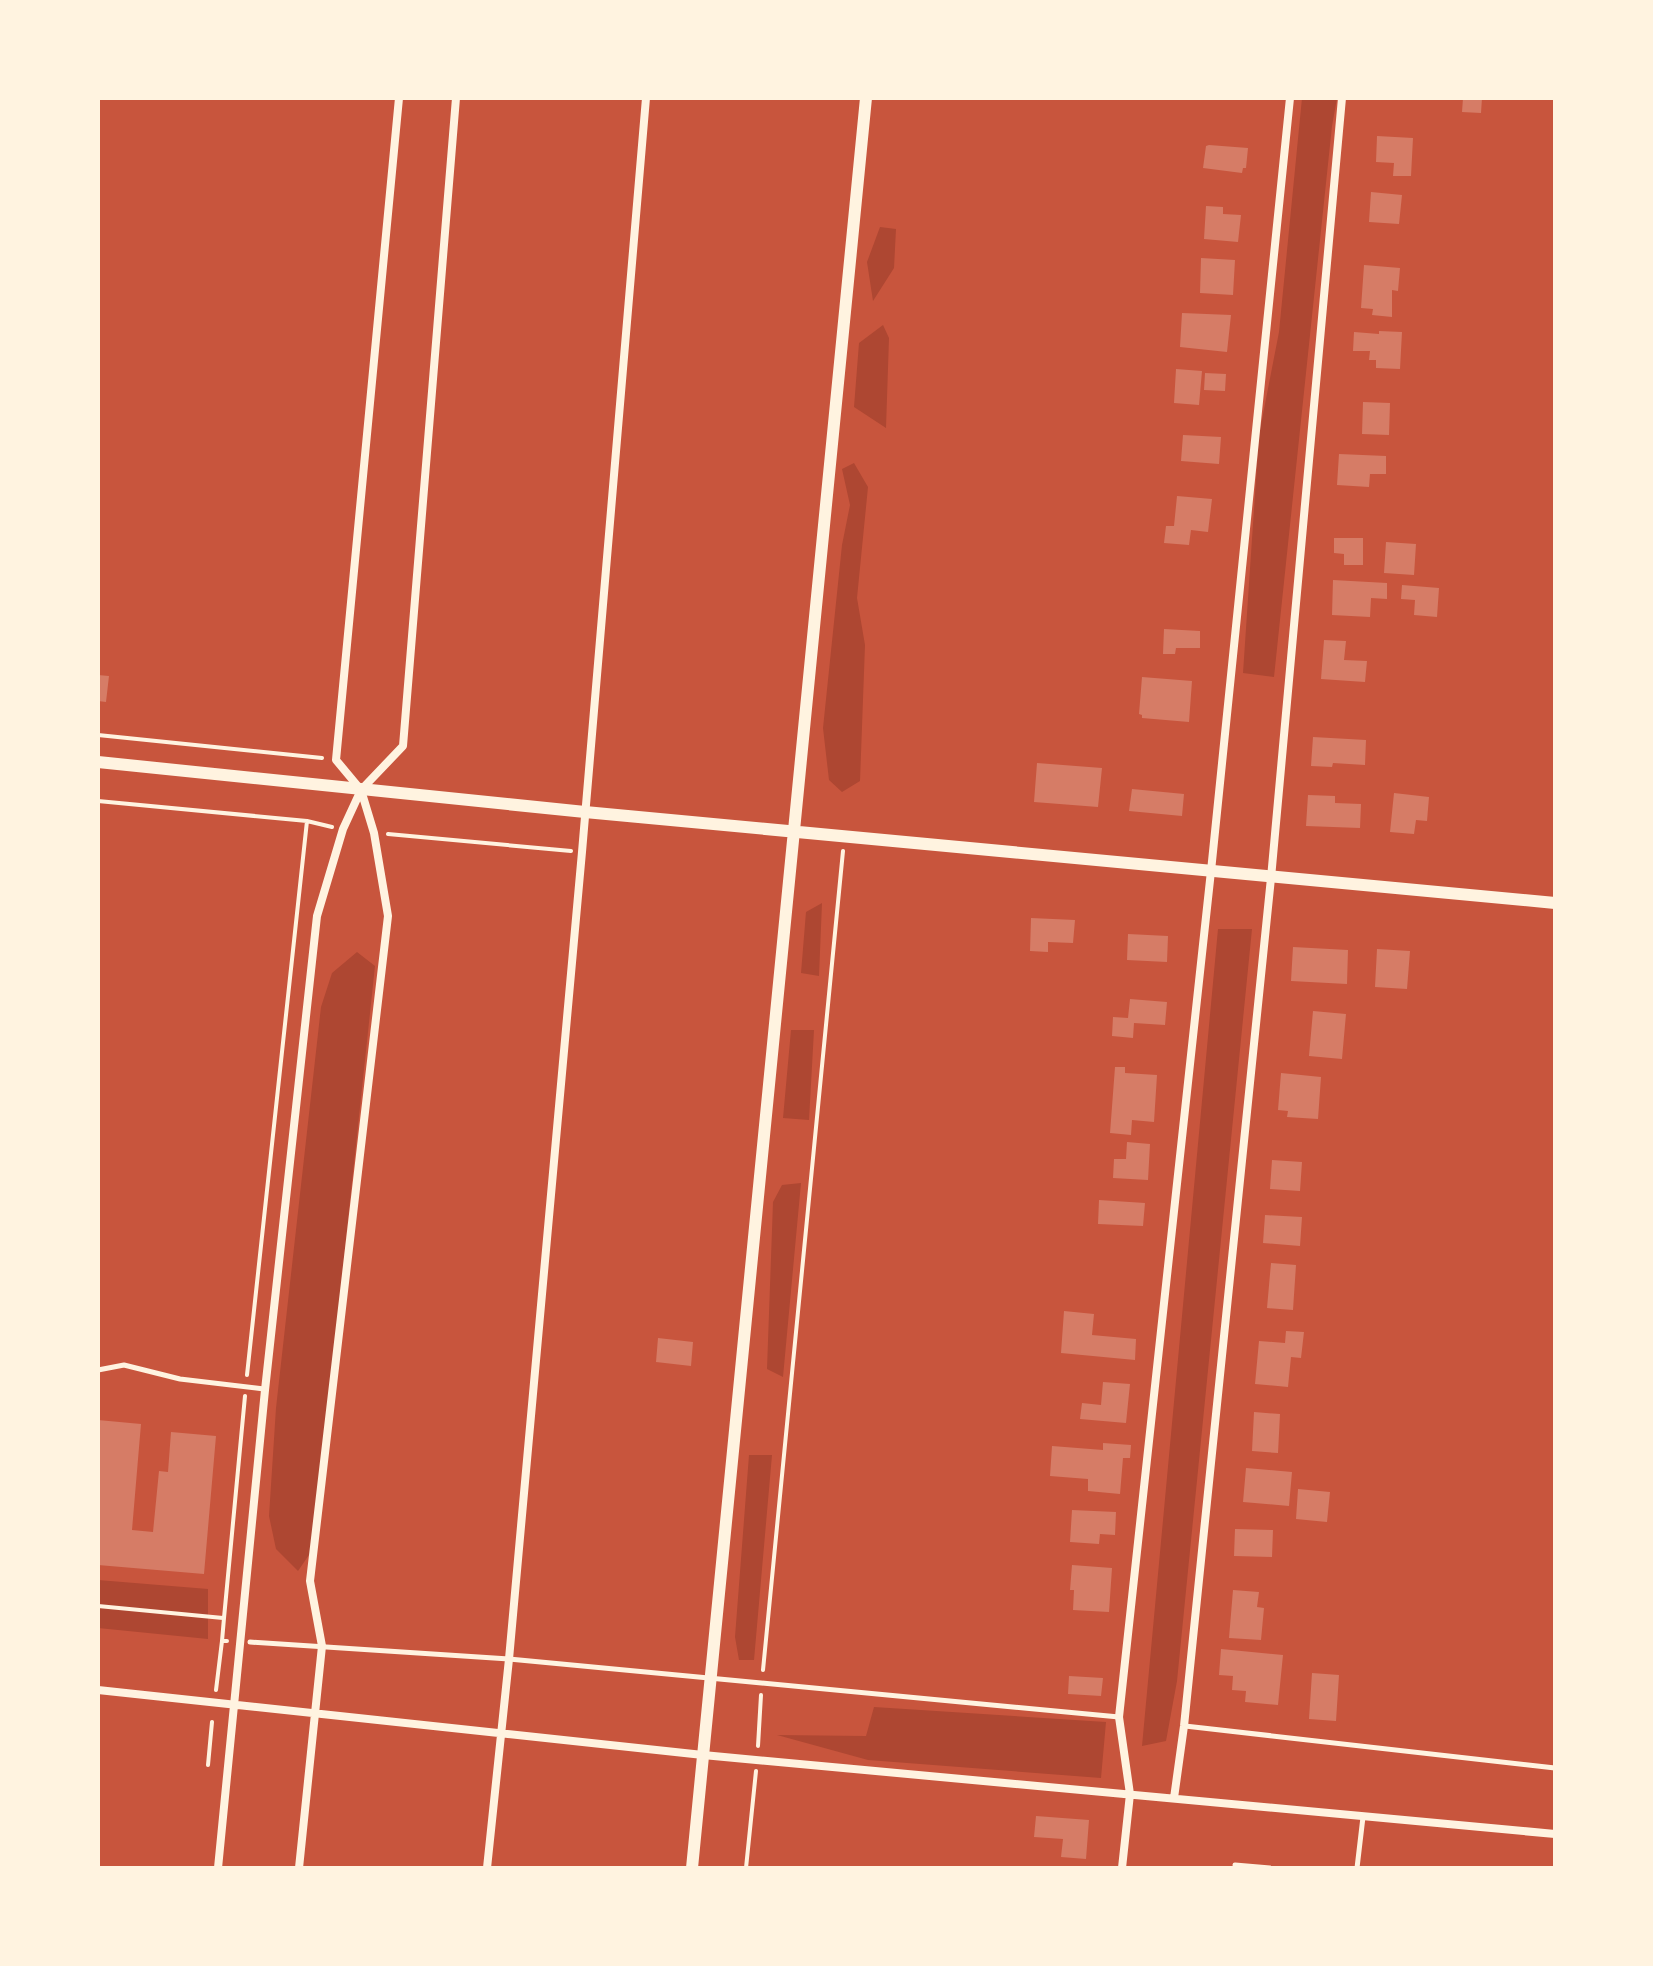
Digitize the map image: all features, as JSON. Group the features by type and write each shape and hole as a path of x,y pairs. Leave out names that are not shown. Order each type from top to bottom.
{"street":[{"path":"299,1868 322,1646 310,1581 388,916 374,833 361,790 336,760 399,98"},
{"path":"218,1868 265,1390 317,916 343,829 361,790 403,746 456,98"},
{"path":"487,1868 509,1659 582,852 646,98"},
{"path":"692,1868 866,98"},
{"path":"1122,1868 1130,1794 1119,1717 1211,871 1290,98"},
{"path":"1174,1798 1271,878 1342,98"},
{"path":"98,762 585,812 1555,903"},
{"path":"98,1690 703,1755 1555,1834"}],"lane":[{"path":"98,1370 124,1365 180,1379 265,1390"},
{"path":"250,1642 509,1659 1119,1717"},
{"path":"1184,1726 1555,1768"},
{"path":"1357,1868 1363,1816"},
{"path":"1235,1865 1270,1868"}],"path":[{"path":"98,735 336,760"},
{"path":"98,801 307,821 343,829"},
{"path":"98,1606 224,1618 307,821"},
{"path":"374,833 582,852"},
{"path":"746,1868 845,836"},
{"path":"216,1691 222,1641"},
{"path":"208,1765 212,1722"}],"shaded area":[{"path":"1302,98 1337,98 1274,677 1243,673 1259,435 1279,332"},
{"path":"880,227 896,229 894,268 873,301 867,262"},
{"path":"883,325 889,338 886,428 854,407 859,343"},
{"path":"854,463 868,487 857,598 865,645 860,781 842,792 829,780 823,728 842,545 850,505 842,469"},
{"path":"822,903 819,976 801,973 806,912"},
{"path":"1218,929 1252,929 1177,1681 1166,1741 1142,1746"},
{"path":"357,952 375,966 313,1549 298,1571 276,1549 269,1516 276,1408 321,1007 332,973"},
{"path":"791,1030 814,1030 809,1120 783,1118"},
{"path":"801,1183 783,1377 767,1369 773,1202 782,1185"},
{"path":"749,1455 772,1455 754,1660 739,1660 735,1637"},
{"path":"98,1580 208,1589 208,1639 98,1628"},
{"path":"874,1707 1106,1722 1101,1778 868,1760 777,1735 866,1736"}],"building":[{"path":"1463,98 1482,98 1481,113 1462,112"},
{"path":"1377,136 1413,138 1411,176 1393,176 1394,163 1376,162"},
{"path":"1206,146 1248,148 1246,168 1242,173 1203,168"},
{"path":"1371,192 1402,195 1399,224 1369,222"},
{"path":"1206,206 1223,207 1223,214 1241,215 1238,242 1204,239"},
{"path":"1201,258 1235,260 1233,295 1200,293"},
{"path":"1364,265 1400,268 1398,291 1392,290 1392,317 1372,315 1373,309 1361,308"},
{"path":"1182,313 1231,315 1227,352 1180,347"},
{"path":"1379,331 1402,332 1400,369 1376,368 1376,360 1369,360 1370,351 1353,351 1354,332 1379,334"},
{"path":"1176,369 1202,371 1199,405 1174,403"},
{"path":"1205,373 1226,374 1225,391 1204,390"},
{"path":"1363,402 1390,403 1389,435 1362,434"},
{"path":"1183,435 1221,437 1219,464 1181,461"},
{"path":"1339,454 1386,456 1386,474 1370,474 1369,487 1337,485"},
{"path":"1177,496 1212,499 1208,532 1191,530 1189,545 1164,543 1166,526 1174,526"},
{"path":"1334,538 1363,538 1363,565 1344,565 1344,554 1334,553"},
{"path":"1386,542 1416,544 1414,575 1384,573"},
{"path":"1333,580 1387,583 1387,599 1371,598 1370,617 1332,615"},
{"path":"1402,585 1439,588 1437,617 1414,615 1415,600 1401,599"},
{"path":"1164,629 1200,631 1200,648 1176,648 1175,654 1163,654"},
{"path":"1324,640 1346,641 1344,660 1367,661 1365,682 1321,679"},
{"path":"98,675 109,676 106,702 98,701"},
{"path":"1142,677 1192,681 1189,722 1142,718 1139,714"},
{"path":"1313,737 1366,740 1365,765 1333,763 1332,767 1311,766"},
{"path":"1037,763 1102,768 1098,807 1034,802"},
{"path":"1132,789 1184,794 1182,816 1129,811"},
{"path":"1394,793 1429,797 1427,821 1416,820 1414,834 1390,832"},
{"path":"1308,795 1335,796 1335,803 1361,804 1360,828 1306,826"},
{"path":"1031,918 1075,920 1073,943 1048,942 1048,952 1030,951"},
{"path":"1128,934 1168,936 1167,962 1127,960"},
{"path":"1293,947 1348,950 1347,984 1291,981"},
{"path":"1377,949 1410,951 1407,989 1375,987"},
{"path":"1130,999 1167,1002 1165,1025 1134,1023 1133,1038 1112,1036 1113,1017 1128,1018"},
{"path":"1313,1011 1346,1014 1342,1059 1309,1056"},
{"path":"1115,1067 1125,1067 1125,1073 1157,1075 1154,1122 1132,1120 1131,1135 1110,1133"},
{"path":"1281,1073 1321,1077 1318,1119 1287,1117 1288,1111 1278,1110"},
{"path":"1127,1142 1150,1144 1148,1180 1113,1178 1114,1159 1126,1159"},
{"path":"1272,1160 1302,1162 1300,1191 1270,1189"},
{"path":"1099,1200 1145,1203 1143,1226 1098,1224"},
{"path":"1265,1215 1302,1217 1300,1246 1263,1243"},
{"path":"1271,1263 1296,1265 1293,1310 1267,1308"},
{"path":"1064,1311 1094,1314 1092,1335 1136,1339 1135,1360 1061,1353"},
{"path":"1286,1331 1304,1332 1301,1358 1291,1357 1288,1387 1255,1384 1259,1341 1285,1343"},
{"path":"658,1338 693,1342 691,1366 656,1362"},
{"path":"1103,1382 1130,1384 1126,1423 1080,1419 1082,1403 1101,1405"},
{"path":"1254,1412 1280,1414 1278,1453 1252,1451"},
{"path":"98,1420 141,1424 132,1530 153,1532 159,1471 168,1472 171,1432 216,1436 204,1574 98,1565"},
{"path":"1103,1443 1131,1445 1130,1458 1123,1458 1120,1494 1088,1491 1088,1479 1050,1476 1052,1446 1103,1450"},
{"path":"1246,1468 1292,1472 1289,1506 1243,1502"},
{"path":"1298,1489 1330,1492 1327,1522 1296,1519"},
{"path":"1072,1510 1116,1512 1115,1535 1100,1534 1099,1544 1070,1542"},
{"path":"1235,1529 1273,1530 1272,1557 1234,1556"},
{"path":"1072,1565 1112,1568 1109,1612 1073,1610 1074,1590 1070,1590"},
{"path":"1233,1590 1259,1592 1257,1607 1264,1608 1261,1640 1229,1638"},
{"path":"1221,1649 1283,1655 1278,1705 1245,1702 1246,1691 1232,1690 1233,1676 1219,1675"},
{"path":"1312,1673 1339,1675 1336,1721 1309,1719"},
{"path":"1069,1676 1103,1678 1101,1696 1068,1694"},
{"path":"1036,1816 1089,1820 1086,1859 1061,1857 1063,1839 1034,1837"}]}
